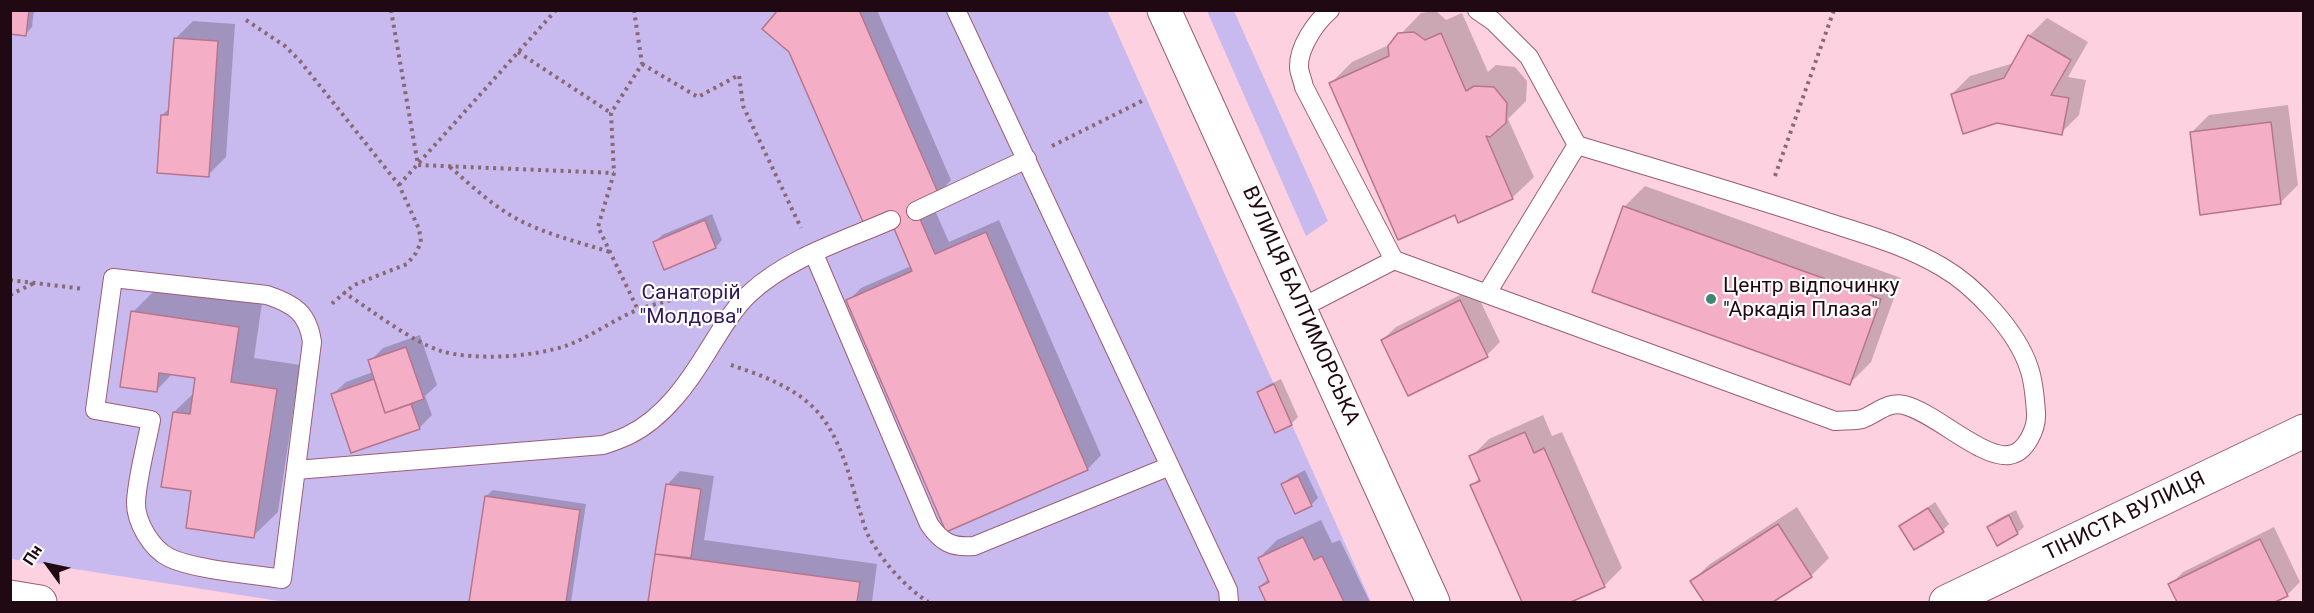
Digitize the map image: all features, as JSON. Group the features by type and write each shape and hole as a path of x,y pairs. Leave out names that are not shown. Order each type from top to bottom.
{"main road":[{"name":"ВУЛИЦЯ БАЛТИМОРСЬКА","path":"1164,10 1433,603"},
{"name":"ТІНИСТА ВУЛИЦЯ","path":"1946,603 2304,431"}],"lane":[{"path":"956,10 1228,590 1229,603"},
{"path":"1330,10 1322,16 1305,43 1299,67 1304,87 1394,260 1835,421 1861,419 1882,407 1901,404 1923,412 1993,453 2010,455 2023,448 2034,431 2037,416 2029,367 2006,329 1972,290 1943,268 1908,249 1766,202 1577,146 1529,57 1493,21 1477,10"},
{"path":"1487,293 1577,146"},
{"path":"916,211 1027,159"},
{"path":"296,470 603,445 629,435 651,421 670,404 729,318 748,295 769,277 891,220"},
{"path":"814,254 929,524 943,541 952,546 974,546 1170,466"},
{"path":"1301,308 1394,260"},
{"path":"113,278 267,295 286,301 301,312 310,326 312,342 282,579 193,564 169,557 152,543 141,523 136,503 151,420 95,410 113,278"}],"path":[{"path":"391,10 418,165"},
{"path":"399,185 556,10"},
{"path":"634,10 642,64 611,113 614,173 598,227 638,310"},
{"path":"1766,202 1834,10"},
{"path":"246,20 285,46 300,60 399,185 419,229 421,242 416,253 406,264 354,285 343,292 310,326"},
{"path":"518,52 611,113"},
{"path":"642,64 698,97 739,75 743,106 814,254"},
{"path":"1027,159 1146,99"},
{"path":"418,165 614,173"},
{"path":"449,166 479,192 523,223 610,252"},
{"path":"10,280 111,293"},
{"path":"10,295 34,283"},
{"path":"343,292 440,351 483,357 543,352 568,345 638,310 715,291"},
{"path":"705,356 761,375 794,392 823,419 844,456 867,533 886,563 911,591 928,603"}],"green space":[{"name":"Санаторій \"Молдова\"","path":"1107,10 1371,602 285,602 11,559 11,11"},
{"path":"1207,11 1234,11 1328,221 1306,236"}],"building":[{"path":"10,10 29,10 26,36 10,34"},
{"path":"778,10 859,10 939,195 914,205 935,254 986,232 1088,470 946,532 846,300 912,271 887,212 863,222 789,52 762,29"},
{"path":"1414,32 1425,40 1441,33 1466,91 1474,86 1494,87 1507,103 1506,123 1490,137 1486,136 1513,199 1458,223 1455,215 1398,240 1329,83 1389,56 1388,46 1398,33"},
{"path":"2028,35 2071,60 2051,95 2069,98 2062,135 1997,123 1963,134 1951,94 2004,78"},
{"path":"174,38 218,41 209,177 157,173 161,115 168,115"},
{"path":"2271,122 2281,204 2200,215 2190,132"},
{"path":"1623,206 1881,299 1850,385 1592,292"},
{"path":"705,220 716,248 664,270 653,242"},
{"path":"1460,300 1488,357 1408,396 1381,340"},
{"path":"131,311 239,327 231,382 277,389 254,538 186,528 191,491 161,487 173,412 190,414 195,378 159,373 157,392 120,387"},
{"path":"406,347 424,399 385,413 368,360"},
{"path":"374,379 385,413 411,404 420,429 351,453 331,394"},
{"path":"1274,384 1292,425 1275,433 1257,392"},
{"path":"1525,432 1534,453 1544,448 1605,587 1571,602 1522,602 1470,485 1480,481 1469,456"},
{"path":"1298,476 1312,506 1295,514 1281,484"},
{"path":"666,484 701,489 691,558 655,554"},
{"path":"485,496 580,510 566,602 469,602"},
{"path":"1928,508 1944,532 1914,550 1899,526"},
{"path":"2009,515 2018,534 1997,546 1987,527"},
{"path":"1778,524 1812,577 1773,602 1704,602 1690,581"},
{"path":"1303,537 1314,560 1322,556 1344,602 1266,602 1259,587 1269,582 1258,558"},
{"path":"2260,539 2288,596 2275,602 2177,602 2168,584"},
{"path":"655,554 860,582 857,602 648,602"}],"place":[{"name":"Центр відпочинку \"Аркадія Плаза\"","path":"1711,299"}]}
